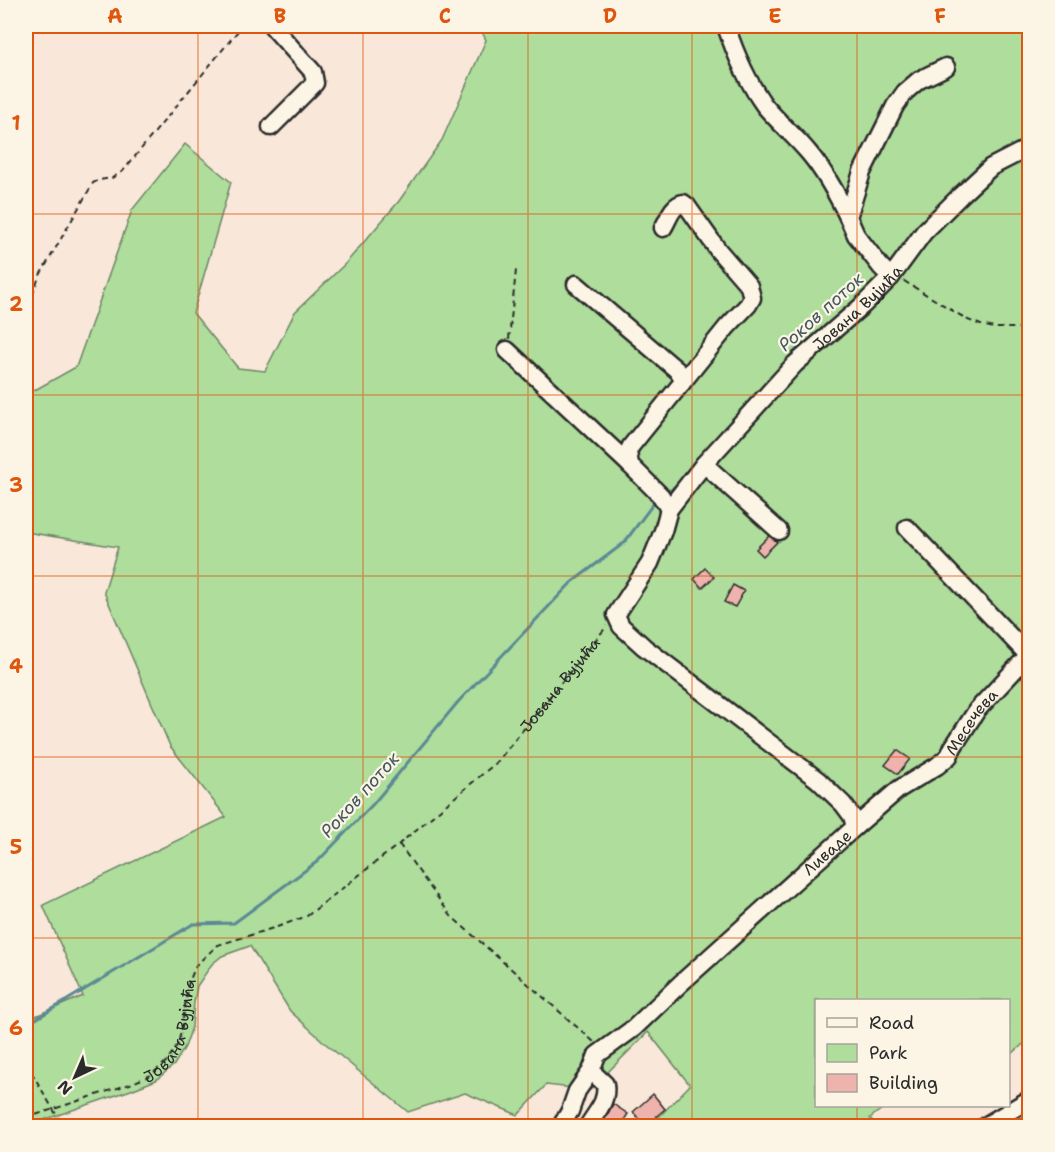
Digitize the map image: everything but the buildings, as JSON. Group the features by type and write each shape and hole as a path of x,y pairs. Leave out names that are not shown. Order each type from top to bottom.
{"street":[{"path":"271,127 315,83 313,72 272,26"},
{"path":"726,26 745,73 763,104 808,151 824,172 856,236 887,273"},
{"path":"848,217 862,172 895,106 905,92 919,80 946,67"},
{"name":"Јована Вујића","path":"616,615 650,563 669,509 704,464 795,364 863,305 887,273 924,232 991,166 1029,147"},
{"path":"630,465 628,452 631,446 752,298 749,286 718,249 687,206 683,203 677,205 663,228"},
{"path":"576,284 678,371 682,377 682,383"},
{"path":"507,350 630,465 661,496 669,509"},
{"path":"704,464 779,531"},
{"name":"Месечева","path":"855,827 899,789 949,756 977,710 1022,662 1029,659 908,528"},
{"name":"Ливаде","path":"561,1126 578,1091 591,1071 597,1055 634,1028 855,827 852,816 843,804 818,780 644,647 621,626 616,615"},
{"path":"588,1126 606,1098 605,1084 591,1071"},
{"path":"985,1126 1029,1099"}],"path":[{"path":"26,303 31,299 39,277 93,183 112,178 123,171 242,26"},
{"path":"507,350 516,270"},
{"path":"887,273 968,320 995,328 1029,328"},
{"name":"Јована Вујића","path":"26,1118 151,1075 167,1061 178,1044 188,985 196,965 219,945 307,916 399,844 496,762 616,615"},
{"path":"399,844 451,916 603,1050"},
{"path":"26,1063 63,1126"}],"green space":[{"path":"479,26 1029,26 1029,1039 1013,1053 1010,1049 1010,999 815,999 815,1107 885,1107 870,1118 877,1126 650,1126 690,1085 648,1032 590,1090 546,1085 518,1115 465,1093 408,1112 290,1011 250,946 222,956 212,964 197,986 192,1027 185,1047 174,1065 156,1080 26,1126 26,1020 83,996 43,905 226,817 170,746 104,592 118,547 26,532 26,395 76,367 132,210 185,144 231,182 193,313 238,368 265,371 295,312 346,263 399,201 442,140 486,40"}],"waterway":[{"name":"Роков поток","path":"786,362 794,352 821,331"},
{"name":"Роков поток","path":"669,492 680,481"},
{"name":"Роков поток","path":"26,1025 193,924 234,923 318,861 374,803 458,702 571,583 624,543 656,500"}]}
